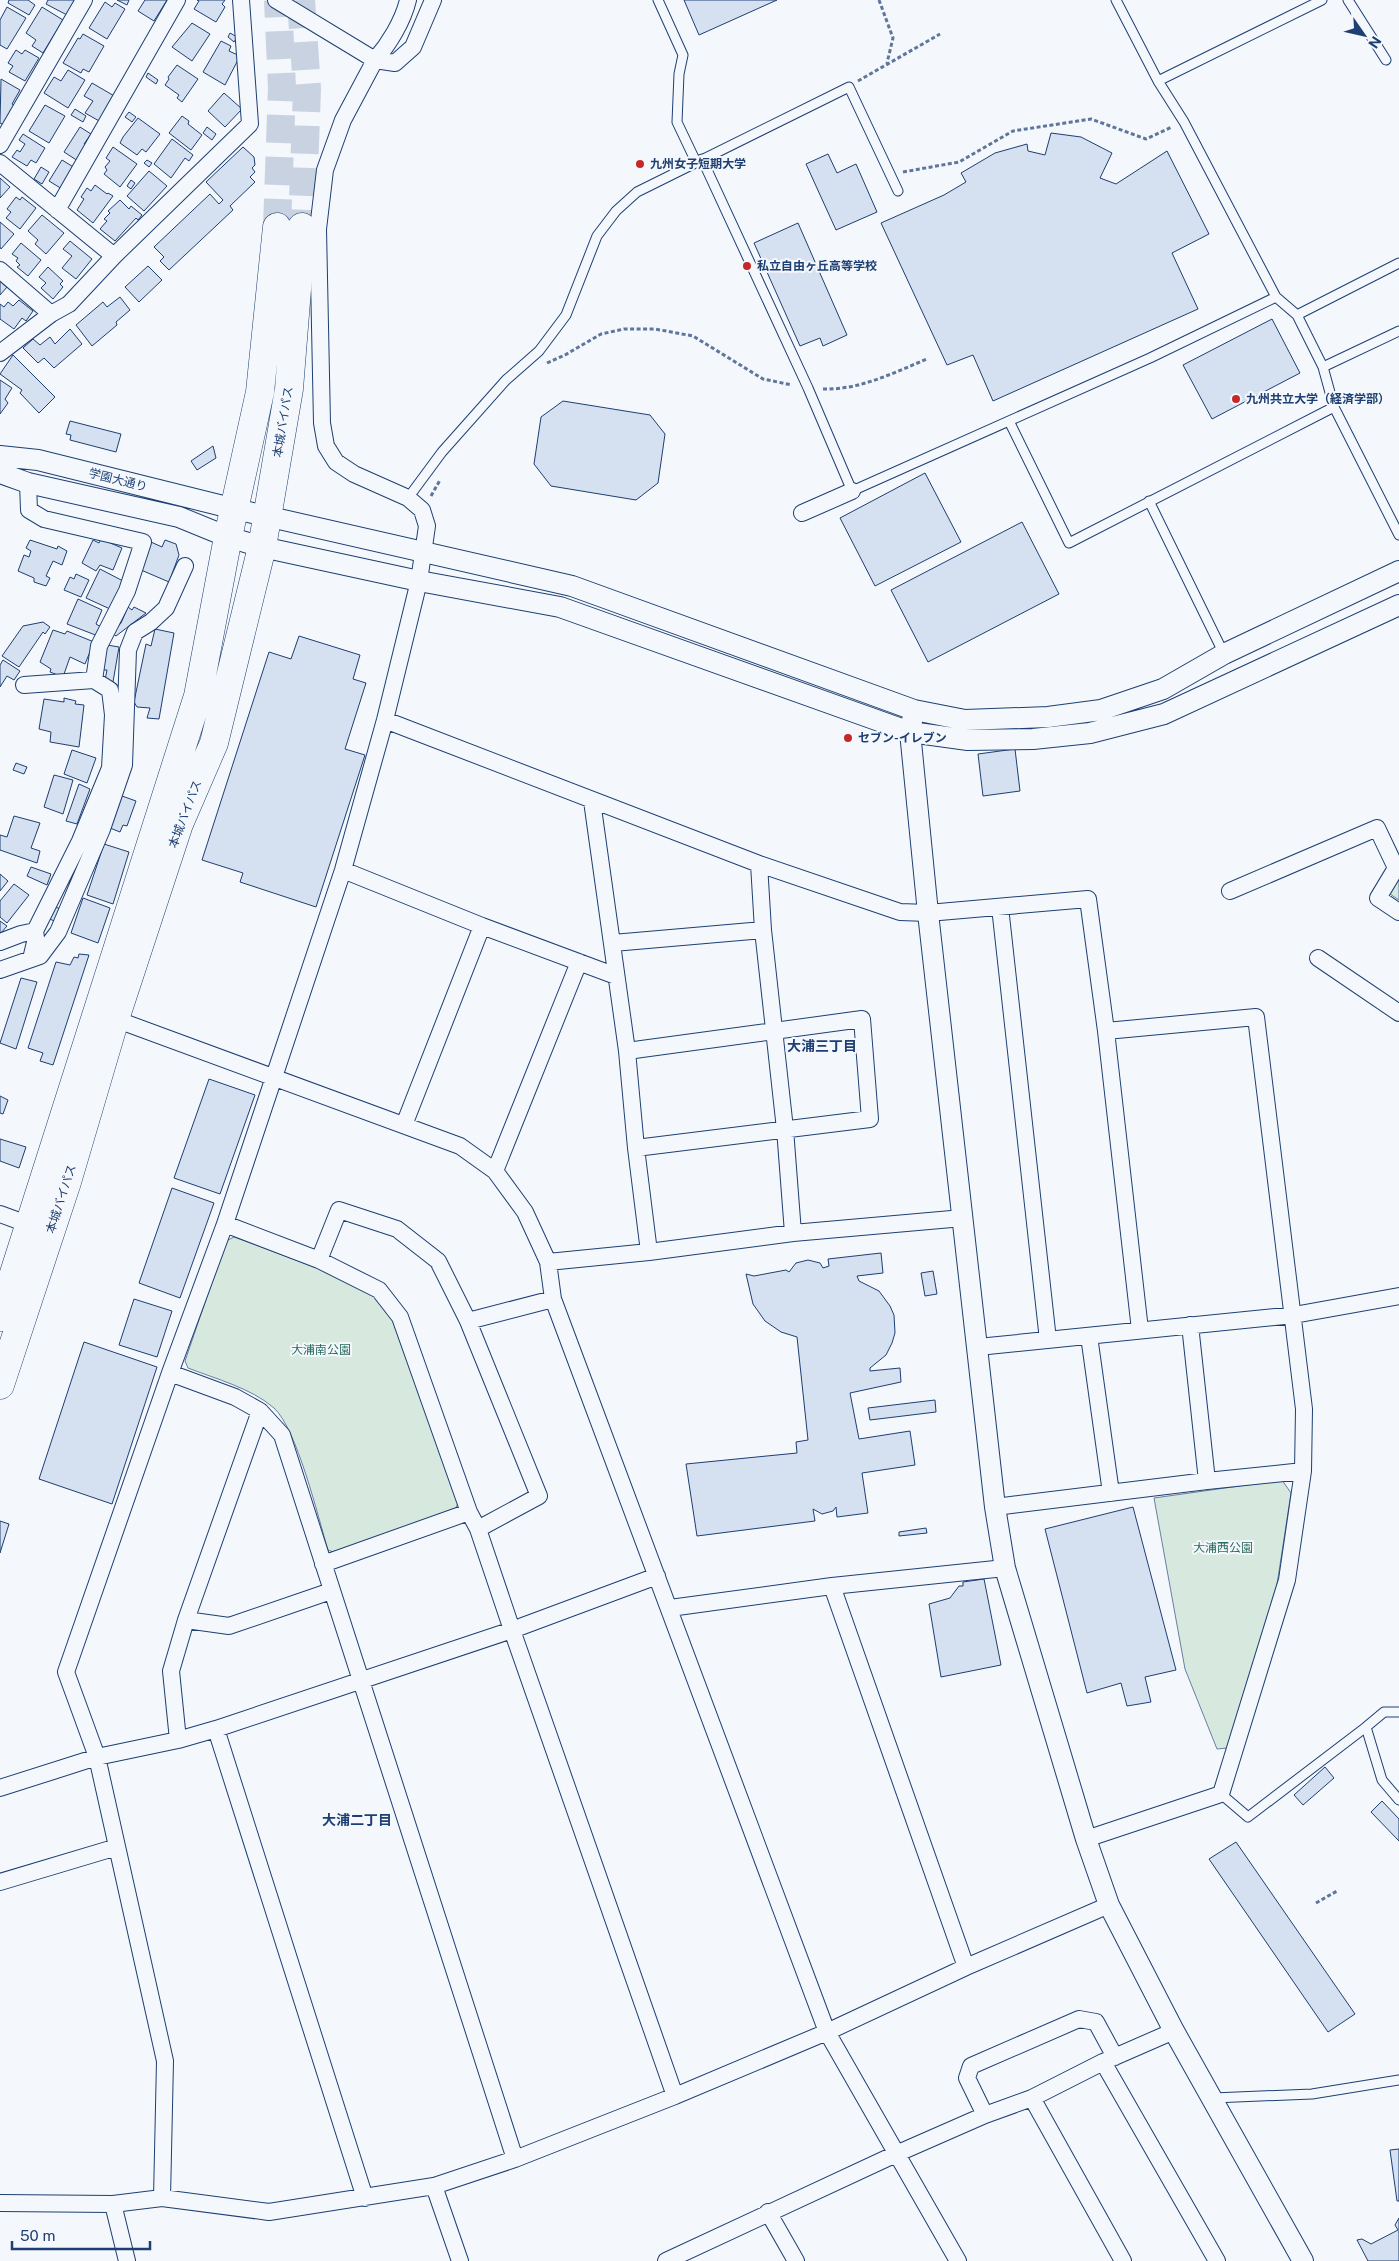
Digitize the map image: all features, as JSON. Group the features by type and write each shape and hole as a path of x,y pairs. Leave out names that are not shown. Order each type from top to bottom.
{"highway":[{"name":"本城バイパス","path":"0,1317 198,696 228,537 260,392 290,227 289,389 262,547 214,743 179,824 115,1019 67,1182 0,1385"}],"street":[{"path":"0,145 84,0"},
{"path":"57,210 177,0"},
{"path":"0,353 51,314 68,304 114,256 250,124 241,0"},
{"path":"276,0 376,60 394,63 413,47 433,0"},
{"path":"162,2198 165,2061 97,1757 66,1672 170,1373 225,1224 343,870 386,720 419,581 428,526 422,510 408,498 354,474 336,462 326,446 322,423 318,229 326,170 343,120 406,10 408,0"},
{"path":"0,163 114,256"},
{"path":"0,270 51,314"},
{"name":"学園大通り","path":"0,456 38,460 235,509 572,586 914,710 965,720 1048,717 1101,710 1163,689 1224,654 1399,571"},
{"path":"0,473 28,483 179,518 228,537 262,547 419,581 560,607 910,732 968,740 1033,739 1090,733 1164,714 1399,604"},
{"path":"28,483 29,510 44,519 143,542 127,591 99,646 94,680"},
{"path":"802,513 852,491"},
{"path":"0,970 40,956 58,932 102,829 124,765 128,650 135,632 151,622 166,608 186,566"},
{"path":"24,685 94,680 110,690 113,715 110,768 80,841 35,931 36,938 31,959"},
{"path":"914,710 910,732 928,913 964,1218 995,1507 1005,1568 1086,1839 1109,1905 1174,2031 1303,2261"},
{"path":"386,720 759,864 900,912 928,913 1088,899 1106,1031 1140,1330"},
{"path":"592,801 627,1051 636,1148 649,1252"},
{"path":"1230,891 1377,828 1397,867 1378,898 1399,912"},
{"path":"759,864 763,930 785,1129 793,1233"},
{"path":"343,870 482,926 616,976"},
{"path":"1000,907 1048,1340"},
{"path":"404,1125 482,926"},
{"path":"613,943 763,930"},
{"path":"0,942 35,931"},
{"path":"1318,958 1399,1013"},
{"path":"495,1171 579,962"},
{"path":"1086,1839 1221,1794 1287,1580 1303,1471 1304,1409 1256,1017 1106,1031"},
{"path":"115,1019 460,1146 495,1171 525,1212 548,1262 553,1299 827,2032 958,2261"},
{"path":"627,1051 862,1019 870,1119 636,1148"},
{"path":"319,1260 339,1210 397,1229 438,1261 468,1321 538,1496 478,1529"},
{"path":"0,1214 30,1225"},
{"path":"548,1262 649,1252 793,1233 964,1218"},
{"path":"225,1224 319,1260 379,1290 400,1317 469,1512 478,1529 675,2096"},
{"path":"978,1347 1294,1315 1399,1296"},
{"path":"468,1321 553,1299"},
{"path":"1190,1325 1207,1481"},
{"path":"1089,1336 1111,1493"},
{"path":"170,1373 235,1398 260,1410 282,1435 516,2159"},
{"path":"178,1740 171,1671 186,1620 260,1410"},
{"path":"995,1507 1303,1471"},
{"path":"323,1564 469,1512"},
{"path":"670,1608 832,1586 1005,1568"},
{"path":"0,1788 97,1757 178,1740 216,1729 512,1630 657,1576"},
{"path":"832,1586 966,1967"},
{"path":"186,1620 229,1626 331,1591"},
{"path":"216,1729 364,2198"},
{"path":"0,1882 117,1847"},
{"path":"0,2203 113,2204 162,2198 269,2212 434,2186 516,2159 675,2096 827,2032 966,1967 1109,1905"},
{"path":"985,2115 967,2078 971,2066 1079,2019 1096,2022 1109,2059 1217,2261"},
{"path":"666,2261 896,2154 985,2115 1032,2098 1109,2059 1174,2031"},
{"path":"1032,2098 1122,2261"},
{"path":"434,2186 460,2261"},
{"path":"113,2204 127,2261"},
{"path":"768,2212 796,2261"}],"lane":[{"path":"658,0 683,55 677,122 699,161 808,388 852,491 1150,358 1276,297"},
{"path":"1116,0 1158,81 1184,122 1276,297 1297,315 1324,367 1334,407 1396,520 1399,535"},
{"path":"1158,81 1322,0"},
{"path":"1348,0 1386,60"},
{"path":"408,498 442,452 506,380 539,350 566,315 597,236 616,211 637,192 849,87 898,191"},
{"path":"1297,315 1399,263"},
{"path":"1324,367 1399,330"},
{"path":"1009,421 1069,543 1334,407"},
{"path":"1149,501 1224,654"},
{"path":"1221,1794 1248,1817 1384,1712 1399,1712"},
{"path":"1366,1727 1382,1780 1399,1800"},
{"path":"1213,2098 1312,2094 1399,2080"}],"path":[{"path":"879,0 894,38 887,64"},
{"path":"849,87 940,34"},
{"path":"890,174 959,162 1012,131 1091,119 1146,139 1184,122"},
{"path":"543,365 565,356 601,334 624,329 655,329 693,336 763,379 808,388 841,389 876,380 927,360"},
{"path":"422,510 444,473"},
{"path":"1316,1903 1337,1891"}],"green space":[{"path":"1399,877 1399,900 1390,894"},
{"name":"大浦南公園","path":"234,1237 344,1278 375,1296 383,1304 392,1319 458,1503 455,1510 336,1553 328,1550 299,1453 283,1419 274,1408 255,1395 188,1368 185,1361 226,1241"},
{"name":"大浦西公園","path":"1282,1480 1291,1493 1276,1591 1227,1748 1217,1749 1185,1669 1154,1498"}],"building":[{"path":"9,0 28,0 35,5 29,15 8,3"},
{"path":"48,0 76,0 67,15 46,4"},
{"path":"117,0 129,0 127,5"},
{"path":"145,0 167,0 154,21 138,11"},
{"path":"197,0 225,0 222,4 225,7 216,22 194,9 199,1"},
{"path":"684,0 777,0 699,35"},
{"path":"105,2 112,7 115,3 125,9 107,39 89,28"},
{"path":"7,7 26,18 7,49 0,45 0,20"},
{"path":"42,7 63,20 43,53 32,46 36,40 26,33"},
{"path":"192,23 210,34 192,61 172,47"},
{"path":"230,33 237,37 234,42 228,37"},
{"path":"83,34 104,46 89,72 83,69 81,73 63,63 78,38 80,39"},
{"path":"221,41 231,46 229,51 240,56 225,85 203,72"},
{"path":"16,50 22,54 25,50 39,58 25,81 9,72 13,66 8,63"},
{"path":"177,65 198,79 182,102 177,98 179,95 165,85 169,79 168,77"},
{"path":"68,70 85,80 68,108 44,93 54,77 61,81"},
{"path":"148,73 158,80 156,84 146,77"},
{"path":"1,79 20,90 12,104 15,106 4,125 0,123"},
{"path":"92,83 116,97 101,122 85,113 93,101 84,96"},
{"path":"224,93 242,109 225,127 208,111"},
{"path":"45,105 65,116 49,143 29,131"},
{"path":"75,109 86,116 83,122 71,115"},
{"path":"129,112 136,117 132,122 125,117"},
{"path":"182,116 189,121 188,124 202,135 191,150 169,133"},
{"path":"138,118 160,134 146,152 142,149 137,155 120,143"},
{"path":"80,127 91,134 84,144 88,146 78,161 64,152"},
{"path":"207,127 216,134 212,140 203,133"},
{"path":"1051,133 1081,137 1112,153 1100,178 1116,184 1167,151 1209,234 1172,253 1198,309 993,401 973,355 947,365 881,223 944,195 966,182 961,173 995,153 1027,144 1028,151 1045,155"},
{"path":"23,134 45,148 36,163 31,160 27,166 12,157 17,150 20,152 25,144 19,140"},
{"path":"172,139 193,155 189,161 185,158 171,178 154,164"},
{"path":"113,147 137,164 120,187 104,174 107,170 105,167 110,161 106,158"},
{"path":"243,147 254,157 255,165 252,168 255,172 250,177 255,182 230,206 233,210 169,270 160,261 164,257 154,247 210,194 219,204 223,200 206,182"},
{"path":"828,154 837,173 856,164 877,212 836,230 806,164"},
{"path":"62,160 75,168 62,189 49,181"},
{"path":"147,160 152,163 149,167 144,163"},
{"path":"41,167 49,172 42,184 34,179"},
{"path":"149,171 167,186 144,211 127,196"},
{"path":"0,178 10,187 0,198"},
{"path":"131,180 135,183 131,189 127,186"},
{"path":"95,185 113,196 93,223 77,210 84,199 81,197 87,188 91,191"},
{"path":"16,197 20,200 22,197 36,208 20,229 6,218 11,212 7,209"},
{"path":"120,200 129,209 131,206 142,215 138,220 136,218 115,241 100,229 107,221 104,219 110,213 108,211"},
{"path":"42,215 64,233 46,254 35,244 38,240 28,231"},
{"path":"0,222 14,234 1,249 0,247"},
{"path":"798,223 847,335 823,346 820,338 800,346 754,243"},
{"path":"70,241 92,259 76,279 62,268 72,256 63,249"},
{"path":"21,243 41,260 28,276 17,267 20,265 16,261 18,258 12,254"},
{"path":"148,266 162,280 139,302 125,287"},
{"path":"48,267 63,281 60,284 63,287 53,299 41,288 46,283 39,277"},
{"path":"0,281 7,287 0,295"},
{"path":"120,297 130,310 116,322 117,325 92,346 76,325 103,302 107,307"},
{"path":"19,300 33,311 26,321 22,318 14,329 0,319 0,304 4,307 8,302 13,306"},
{"path":"1272,319 1300,373 1212,419 1183,365"},
{"path":"70,329 82,344 54,368 44,358 38,363 23,348 33,339 40,345 50,337 55,344"},
{"path":"13,355 55,397 39,413 20,393 22,390 0,374"},
{"path":"0,380 12,388 5,399 8,403 0,414"},
{"path":"563,401 650,415 665,434 658,483 636,500 551,486 534,464 541,417"},
{"path":"70,421 121,434 116,452 70,440 71,435 66,434"},
{"path":"213,446 216,458 197,470 191,461"},
{"path":"925,473 961,542 875,586 840,518"},
{"path":"1022,522 1059,594 928,662 891,590"},
{"path":"101,539 122,548 113,570 100,565 96,571 82,563 93,540 99,543"},
{"path":"30,540 57,549 58,546 67,551 62,565 53,561 46,576 50,578 46,586 34,582 34,578 18,571 24,555 29,557 31,551 26,548"},
{"path":"165,540 176,544 179,555 169,582 141,570 151,542 162,547"},
{"path":"100,569 123,581 110,609 86,598"},
{"path":"76,574 89,580 81,597 64,590 70,577 74,579"},
{"path":"78,599 102,610 96,624 101,627 98,636 67,624"},
{"path":"128,607 132,610 134,607 146,613 116,636 112,633 121,623"},
{"path":"43,622 50,627 45,634 43,632 19,667 2,656 23,626"},
{"path":"155,629 174,633 159,719 147,718 150,708 137,707 134,702 146,644 151,646"},
{"path":"53,630 65,634 67,631 94,642 85,664 70,657 63,677 50,672 51,669 40,662"},
{"path":"299,636 360,655 353,679 366,683 345,749 365,755 316,907 240,882 243,873 202,860 269,652 291,659"},
{"path":"107,645 119,647 113,682 105,680 107,670 103,670"},
{"path":"3,660 20,671 14,680 7,676 0,687 0,665"},
{"path":"64,698 76,701 75,704 84,705 79,747 50,742 51,732 39,729 44,699 64,702"},
{"path":"1015,749 1020,791 983,796 978,754"},
{"path":"72,750 96,758 87,783 64,774"},
{"path":"16,763 27,767 24,774 13,770"},
{"path":"54,775 73,780 63,814 44,807"},
{"path":"79,784 90,789 77,824 66,821"},
{"path":"122,796 136,801 127,826 123,825 120,832 110,828"},
{"path":"14,816 40,823 31,848 40,851 37,863 0,850 0,835 7,837"},
{"path":"104,844 129,852 113,904 87,895"},
{"path":"31,867 51,874 47,885 27,876"},
{"path":"0,874 8,881 0,891"},
{"path":"14,884 29,895 7,923 0,917 0,901"},
{"path":"83,898 110,908 98,943 71,933"},
{"path":"54,906 60,909 54,921 48,918"},
{"path":"0,921 7,926 0,934"},
{"path":"79,954 89,955 53,1065 40,1061 43,1053 28,1048 56,962 70,965 74,957 78,958"},
{"path":"21,978 37,982 16,1049 0,1043"},
{"path":"209,1079 255,1095 220,1194 174,1178"},
{"path":"0,1096 8,1100 3,1114 0,1113"},
{"path":"0,1139 26,1147 19,1168 0,1161"},
{"path":"172,1188 214,1203 180,1298 139,1283"},
{"path":"881,1253 883,1273 857,1276 859,1281 879,1291 894,1315 895,1333 892,1343 886,1355 870,1368 870,1371 900,1368 901,1382 850,1393 859,1439 910,1431 915,1465 862,1473 868,1513 837,1517 836,1507 833,1511 822,1514 813,1509 815,1521 697,1536 686,1464 797,1453 796,1442 808,1440 797,1337 781,1332 765,1321 753,1304 746,1274 754,1276 786,1270 789,1272 796,1263 808,1260 820,1263 823,1268 829,1266 828,1259"},
{"path":"933,1271 937,1294 925,1296 921,1273"},
{"path":"134,1299 172,1311 157,1357 119,1345"},
{"path":"84,1342 157,1367 112,1504 39,1479"},
{"path":"935,1400 936,1412 870,1420 868,1408"},
{"path":"1133,1507 1176,1670 1145,1677 1151,1702 1127,1706 1121,1683 1087,1693 1045,1529"},
{"path":"0,1521 9,1524 0,1553"},
{"path":"926,1528 927,1533 899,1536 899,1532"},
{"path":"984,1579 1001,1665 941,1677 929,1604 950,1598 959,1586 963,1586 963,1582"},
{"path":"1325,1767 1334,1778 1303,1805 1294,1795"},
{"path":"1382,1801 1399,1819 1399,1841 1371,1812"},
{"path":"1236,1842 1355,2014 1328,2032 1209,1859"},
{"path":"1399,2149 1399,2201 1397,2201 1390,2150"},
{"path":"1399,2218 1399,2261 1368,2261 1357,2240 1362,2239 1371,2244 1398,2230 1395,2225"}],"tunnel":[{"path":"277,227 282,88 278,0"},
{"path":"301,0 307,89 302,227"}],"place":[{"name":"九州女子短期大学","path":"640,164"},
{"name":"私立自由ヶ丘高等学校","path":"747,266"},
{"name":"九州共立大学（経済学部）","path":"1236,399"},
{"name":"セブン-イレブン","path":"848,738"}],"district":[{"name":"大浦三丁目","path":"822,1046"},
{"name":"大浦二丁目","path":"357,1820"}]}
